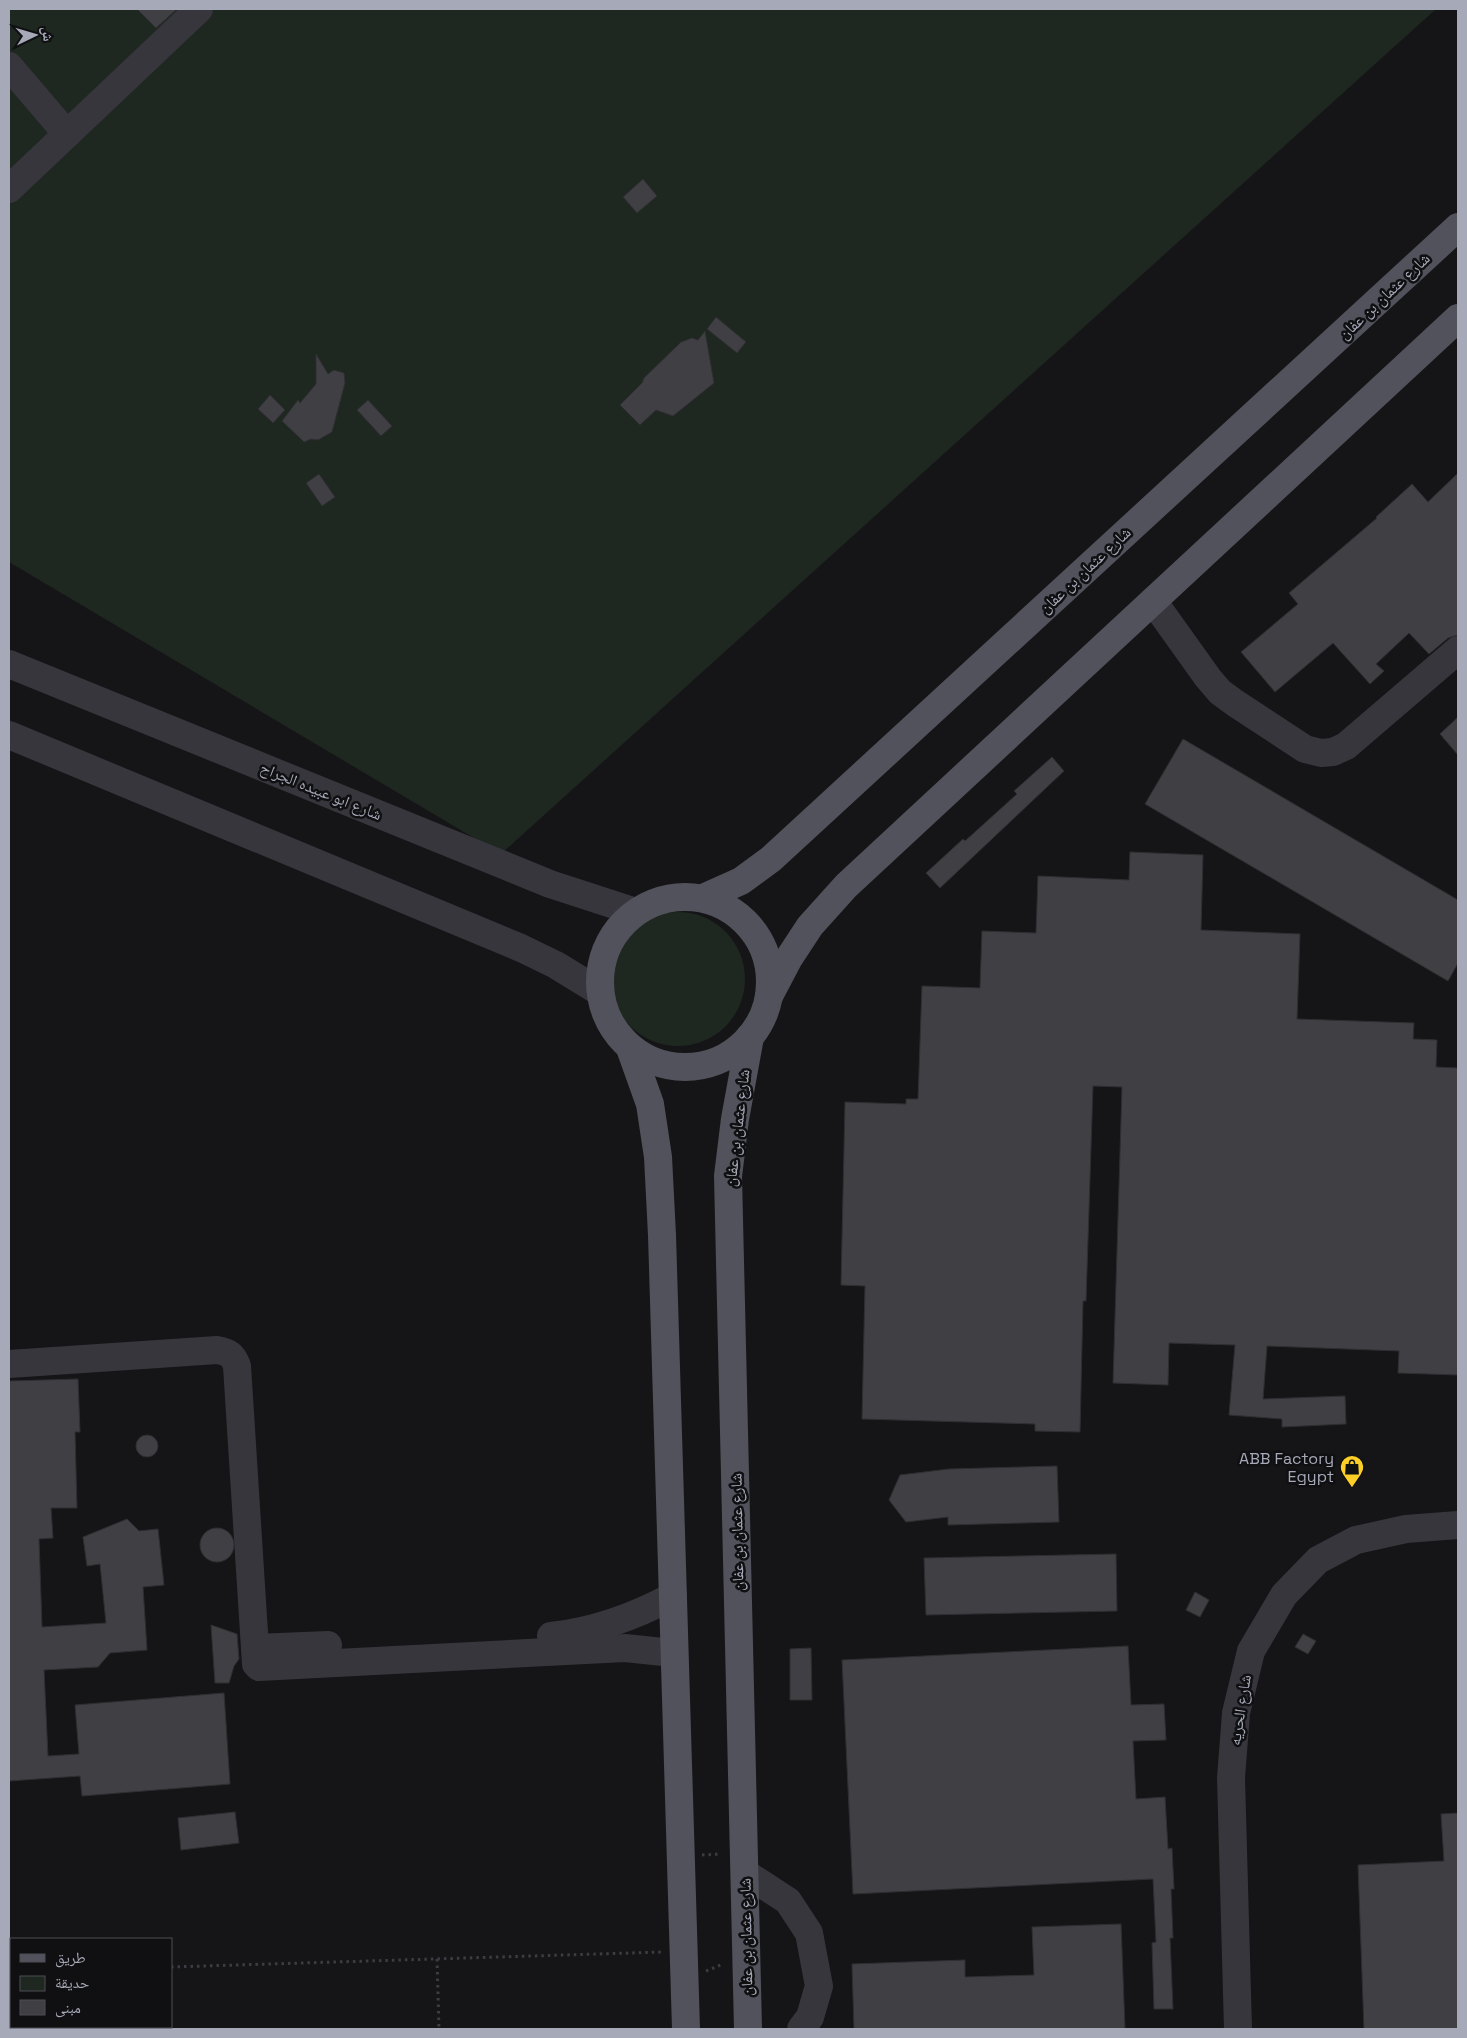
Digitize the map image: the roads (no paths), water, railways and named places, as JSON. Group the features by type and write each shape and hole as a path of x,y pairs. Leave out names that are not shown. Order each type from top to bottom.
{"main road":[{"name":"شارع عثمان بن عفان","path":"703,898 740,881 771,859 1458,227"},
{"path":"769,996 769,970 762,945 747,924 727,908 703,898 677,896 656,902 636,912 615,933 602,961 600,992 606,1013 616,1032 630,1048 653,1062 679,1067 706,1065 730,1055 750,1037 762,1018 769,996 789,958 810,926 846,886 1458,318"},
{"name":"شارع عثمان بن عفان","path":"748,2029 728,1176 750,1037"},
{"path":"630,1048 650,1104 658,1157 686,2029"}],"street":[{"path":"9,189 200,9"},
{"path":"9,66 68,134"},
{"path":"1153,601 1220,692 1305,749 1320,753 1333,752 1346,746 1458,650"},
{"name":"شارع ابو عبيده الجراح","path":"9,664 550,884 636,912"},
{"path":"9,735 521,948 556,965 600,992"},
{"path":"9,1364 217,1350 228,1352 234,1357 237,1366 256,1664 261,1668 625,1648 674,1653"},
{"name":"شارع الحريه","path":"1238,2029 1231,1778 1236,1713 1251,1651 1284,1594 1318,1560 1356,1540 1406,1529 1458,1525"},
{"path":"255,1648 568,1634 618,1622 673,1596"},
{"path":"744,1863 788,1901 810,1933 818,1986 811,2025"}],"place":[{"name":"ABB Factory Egypt","path":"1352,1488"}]}
